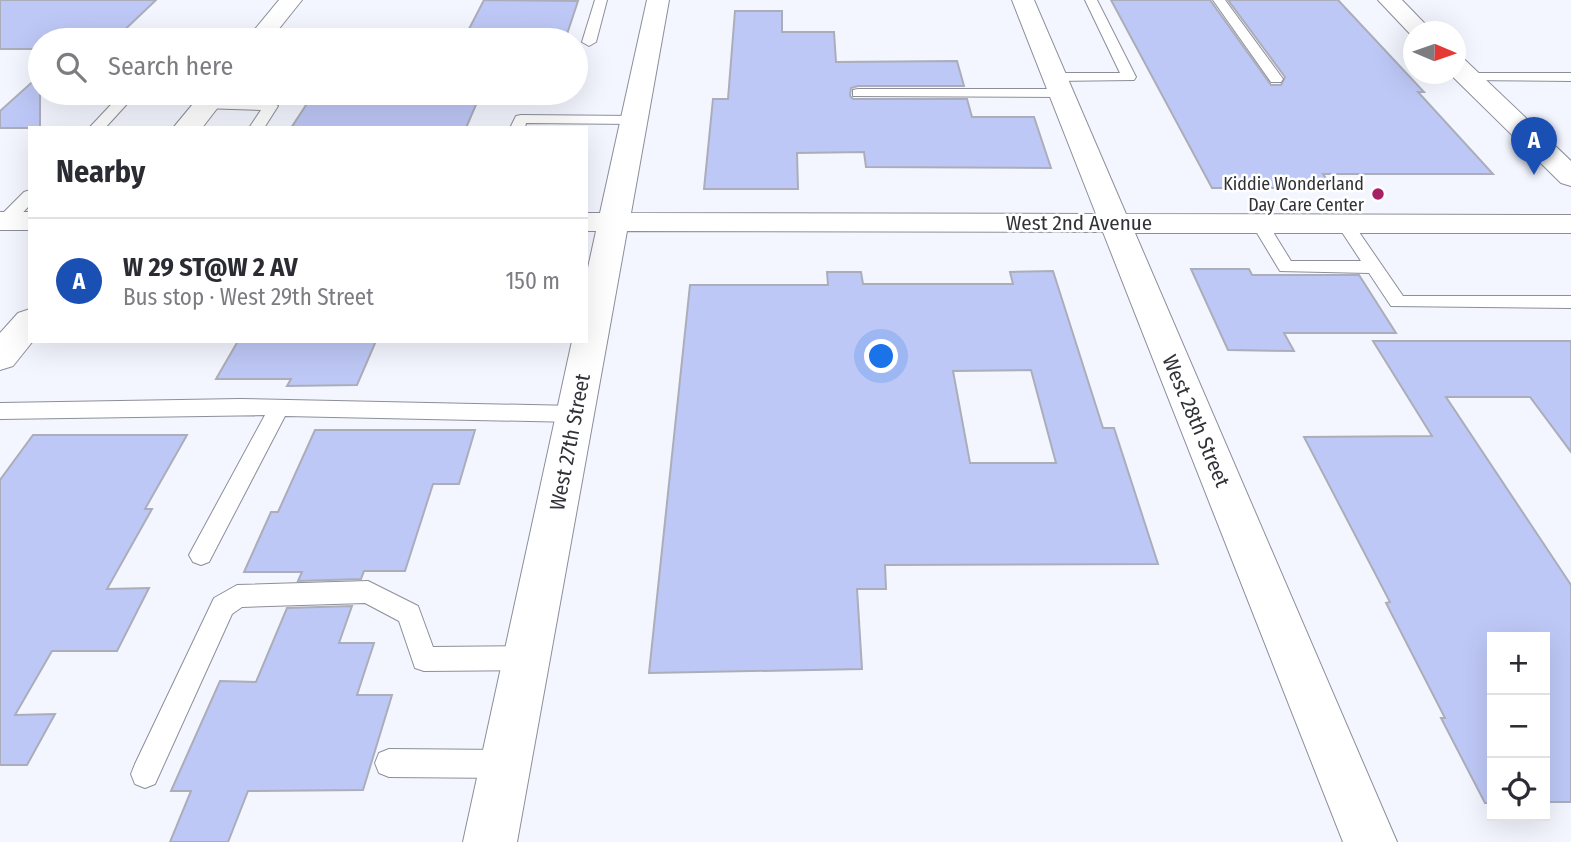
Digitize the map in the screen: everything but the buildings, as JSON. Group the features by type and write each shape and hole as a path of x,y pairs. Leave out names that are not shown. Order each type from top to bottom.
{"street":[{"path":"268,28 291,0"},
{"name":"West 27th Street","path":"588,314 600,222 634,120 658,0"},
{"name":"West 28th Street","path":"1023,0 1370,842"},
{"path":"1389,0 1410,21"},
{"path":"1466,75 1566,167"},
{"path":"189,126 206,105"},
{"name":"West 2nd Avenue","path":"600,222 1571,224"},
{"path":"0,357 28,323"},
{"name":"West 27th Street","path":"490,842 575,414 584,343"}],"lane":[{"path":"589,41 601,0"},
{"path":"858,93 1057,85 1129,77 1091,0"},
{"path":"1219,0 1276,79"},
{"path":"1466,71 1571,77"},
{"path":"98,126 118,105"},
{"path":"257,126 271,106 262,105"},
{"path":"518,126 521,119 634,120"},
{"path":"12,220 28,198"},
{"path":"1259,223 1286,267 1374,267"},
{"path":"1344,223 1398,302 1571,302"},
{"path":"201,555 279,408"},
{"path":"0,411 279,408 575,414"},
{"path":"145,774 223,606 237,596 368,592 409,614 424,659 527,658"},
{"path":"389,763 506,764"}],"place":[{"name":"W 29 ST@W 2 AV","path":"1534,175"},
{"name":"Kiddie Wonderland Day Care Center","path":"1378,194"}]}
